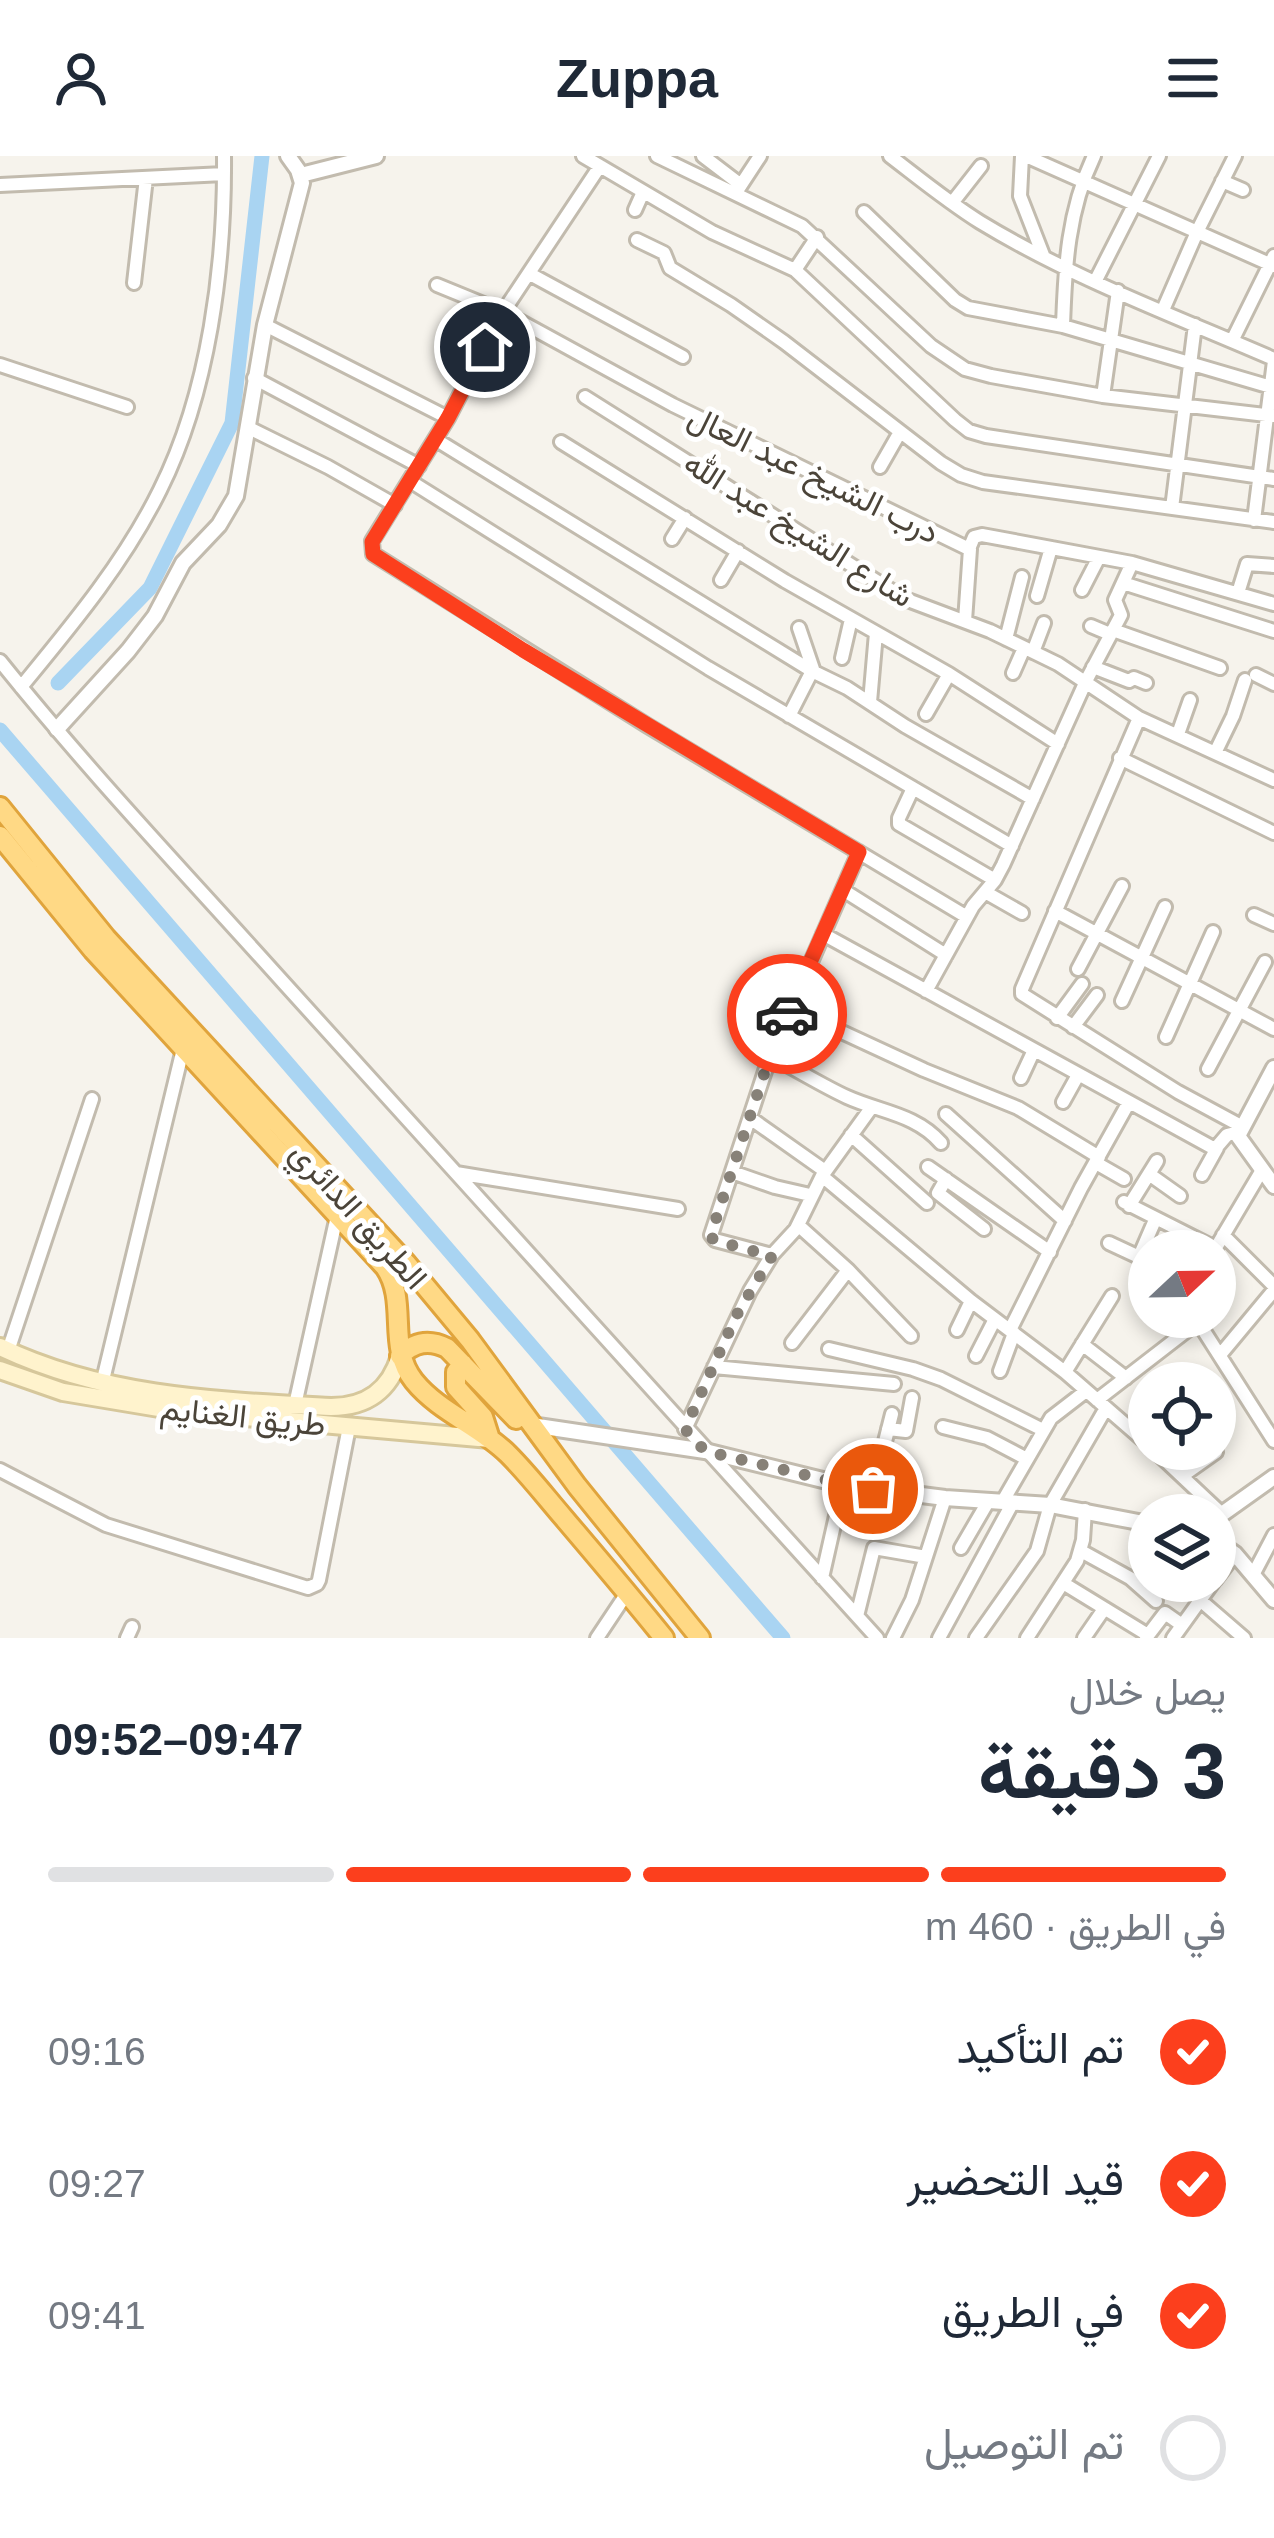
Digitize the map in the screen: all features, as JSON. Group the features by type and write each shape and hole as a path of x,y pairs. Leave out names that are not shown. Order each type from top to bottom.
{"highway":[{"name":"الطريق الدائري","path":"0,807 121,954 406,1263 700,1638"},
{"name":"الطريق الدائري","path":"0,836 93,950 385,1267 394,1282 400,1356"},
{"path":"531,1425 510,1414 447,1348 430,1342 414,1345 400,1356 423,1390 490,1439 524,1472 664,1638"},
{"path":"463,1364 456,1372 456,1387 483,1417 490,1439"}],"main road":[{"name":"طريق الغنايم","path":"4,1349 102,1384 179,1396 347,1407 362,1403 388,1384 400,1356"},
{"name":"طريق الغنايم","path":"0,1370 63,1392 177,1412 490,1439"}],"street":[{"path":"21,687 128,547 182,443 201,381 211,320 224,156"},
{"path":"57,729 128,651 155,616 183,562 230,510 240,478 265,325 302,183 288,156"},
{"path":"301,175 376,156"},
{"path":"583,156 712,232 795,270 969,430 1267,478"},
{"path":"656,156 738,189 787,216 817,237 931,346 978,373 1103,396 1271,415"},
{"path":"704,156 738,189"},
{"path":"738,189 760,156"},
{"path":"890,156 952,203 1065,268 1274,360 1267,478 1254,520"},
{"path":"1043,256 1020,196 1024,156 1043,159 1082,181 1273,262 1232,341"},
{"path":"1064,326 1065,268 1074,206 1094,156"},
{"path":"1096,280 1159,156"},
{"path":"1162,310 1235,156"},
{"path":"600,166 503,312 448,418 372,542 373,554 968,917"},
{"path":"952,203 981,166"},
{"path":"0,185 224,174"},
{"path":"134,283 146,178"},
{"path":"1222,181 1243,190"},
{"path":"634,210 643,191"},
{"path":"864,212 962,304 976,311 1112,338 1271,387"},
{"path":"795,270 817,237"},
{"path":"637,240 664,253 670,268 731,304 950,470 971,479 1274,522"},
{"path":"530,274 683,357"},
{"name":"درب الشيخ عبد العال","path":"436,285 503,312 751,445 970,549 979,535 1051,548 1132,563 1274,604"},
{"path":"1103,396 1118,291"},
{"path":"265,325 448,418"},
{"path":"1172,508 1195,325"},
{"path":"0,365 128,407"},
{"path":"254,378 419,466"},
{"name":"شارع الشيخ عبد الله","path":"585,397 905,599 1089,674 1139,718 1274,780"},
{"path":"247,427 395,506"},
{"path":"880,467 900,432"},
{"path":"435,439 813,671 1033,799"},
{"path":"561,442 1058,744"},
{"path":"410,481 708,668 1012,846"},
{"path":"672,539 685,518"},
{"path":"1037,596 1051,548"},
{"path":"965,621 970,549"},
{"path":"721,580 738,551"},
{"path":"1082,590 1100,557"},
{"path":"926,991 1012,846 1121,613 1115,602 1132,563"},
{"path":"1238,593 1247,564 1274,566"},
{"path":"1006,639 1022,577"},
{"path":"1124,583 1274,631"},
{"path":"842,658 851,619"},
{"path":"1013,673 1044,623"},
{"path":"1091,626 1220,668"},
{"path":"789,716 813,671 799,628"},
{"path":"869,702 876,633"},
{"path":"0,661 877,1638"},
{"path":"926,714 949,674"},
{"path":"1089,674 1143,679"},
{"path":"1216,751 1251,678 1274,684"},
{"path":"1178,734 1190,700"},
{"path":"1139,718 1022,989 1026,998 1057,1018 1240,1129"},
{"path":"1120,758 1274,833"},
{"path":"913,788 899,824 1022,913"},
{"path":"772,1256 712,1238 770,1056 859,852"},
{"path":"1057,1018 1122,886"},
{"path":"843,890 946,955"},
{"path":"1122,1001 1165,907"},
{"path":"1055,911 1274,1029"},
{"path":"1254,915 1274,924"},
{"path":"1166,1036 1213,932"},
{"path":"823,934 1217,1148"},
{"path":"1208,1069 1265,962"},
{"path":"1073,1028 1097,995"},
{"path":"790,1008 1018,1108 1124,1179"},
{"path":"102,1384 182,1049"},
{"path":"1021,1078 1034,1050"},
{"path":"770,1056 871,1108 913,1119 941,1143"},
{"path":"1274,1068 1238,1138 1274,1184"},
{"path":"1063,1102 1078,1075"},
{"path":"4,1349 92,1099"},
{"path":"1000,1371 1012,1331 1049,1252 1130,1102"},
{"path":"685,1429 736,1316 772,1256 798,1226 824,1173 871,1108"},
{"path":"946,1114 1064,1221"},
{"path":"750,1118 824,1173 971,1301 1128,1424"},
{"path":"1202,1175 1225,1137 1240,1129"},
{"path":"851,1135 927,1202"},
{"path":"928,1167 1049,1252"},
{"path":"1180,1196 1153,1167 1126,1204 1180,1230"},
{"path":"1227,1230 1262,1170"},
{"path":"732,1172 810,1195"},
{"path":"455,1173 678,1209"},
{"path":"946,1179 938,1192 984,1229"},
{"path":"295,1405 337,1216"},
{"path":"1109,1243 1139,1257 1155,1220"},
{"path":"798,1226 911,1336"},
{"path":"1220,1355 1274,1288 1236,1259"},
{"path":"792,1343 848,1270"},
{"path":"1065,1372 1112,1296"},
{"path":"957,1330 971,1301"},
{"path":"976,1356 995,1318"},
{"path":"939,1638 1002,1501 1058,1410 1096,1399 1174,1338"},
{"path":"1209,1338 1274,1441"},
{"path":"1082,1344 1126,1378"},
{"path":"829,1349 927,1374 1043,1430"},
{"path":"714,1366 894,1384"},
{"path":"873,1489 890,1421 906,1431 912,1398"},
{"path":"976,1638 1036,1551 1050,1505 1096,1399"},
{"path":"531,1425 705,1451 873,1489 1050,1505 1128,1519"},
{"path":"943,1426 987,1438 1027,1459"},
{"path":"0,1470 106,1525 308,1588 319,1580 349,1427"},
{"path":"1176,1470 1199,1494"},
{"path":"1182,1476 1191,1470"},
{"path":"1236,1504 1274,1477"},
{"path":"822,1578 843,1484"},
{"path":"893,1638 912,1600 945,1498"},
{"path":"961,1548 1002,1501"},
{"path":"1027,1638 1081,1551 1085,1510"},
{"path":"1252,1575 1274,1535"},
{"path":"857,1616 874,1548 926,1557"},
{"path":"1081,1551 1128,1577"},
{"path":"1236,1556 1274,1600"},
{"path":"1063,1583 1147,1637 1166,1613 1182,1625"},
{"path":"597,1638 627,1593"},
{"path":"1173,1638 1199,1602"},
{"path":"1202,1602 1244,1638"},
{"path":"1084,1638 1104,1609"}],"waterway":[{"path":"58,683 150,588 232,423 262,156"},
{"path":"0,730 783,1638"}],"way so far":[{"path":"787,1014 711,1234 713,1240 772,1256 736,1316 685,1429 705,1451 873,1489"}],"route":[{"path":"485,347 372,542 373,554 859,852 787,1014"}]}
